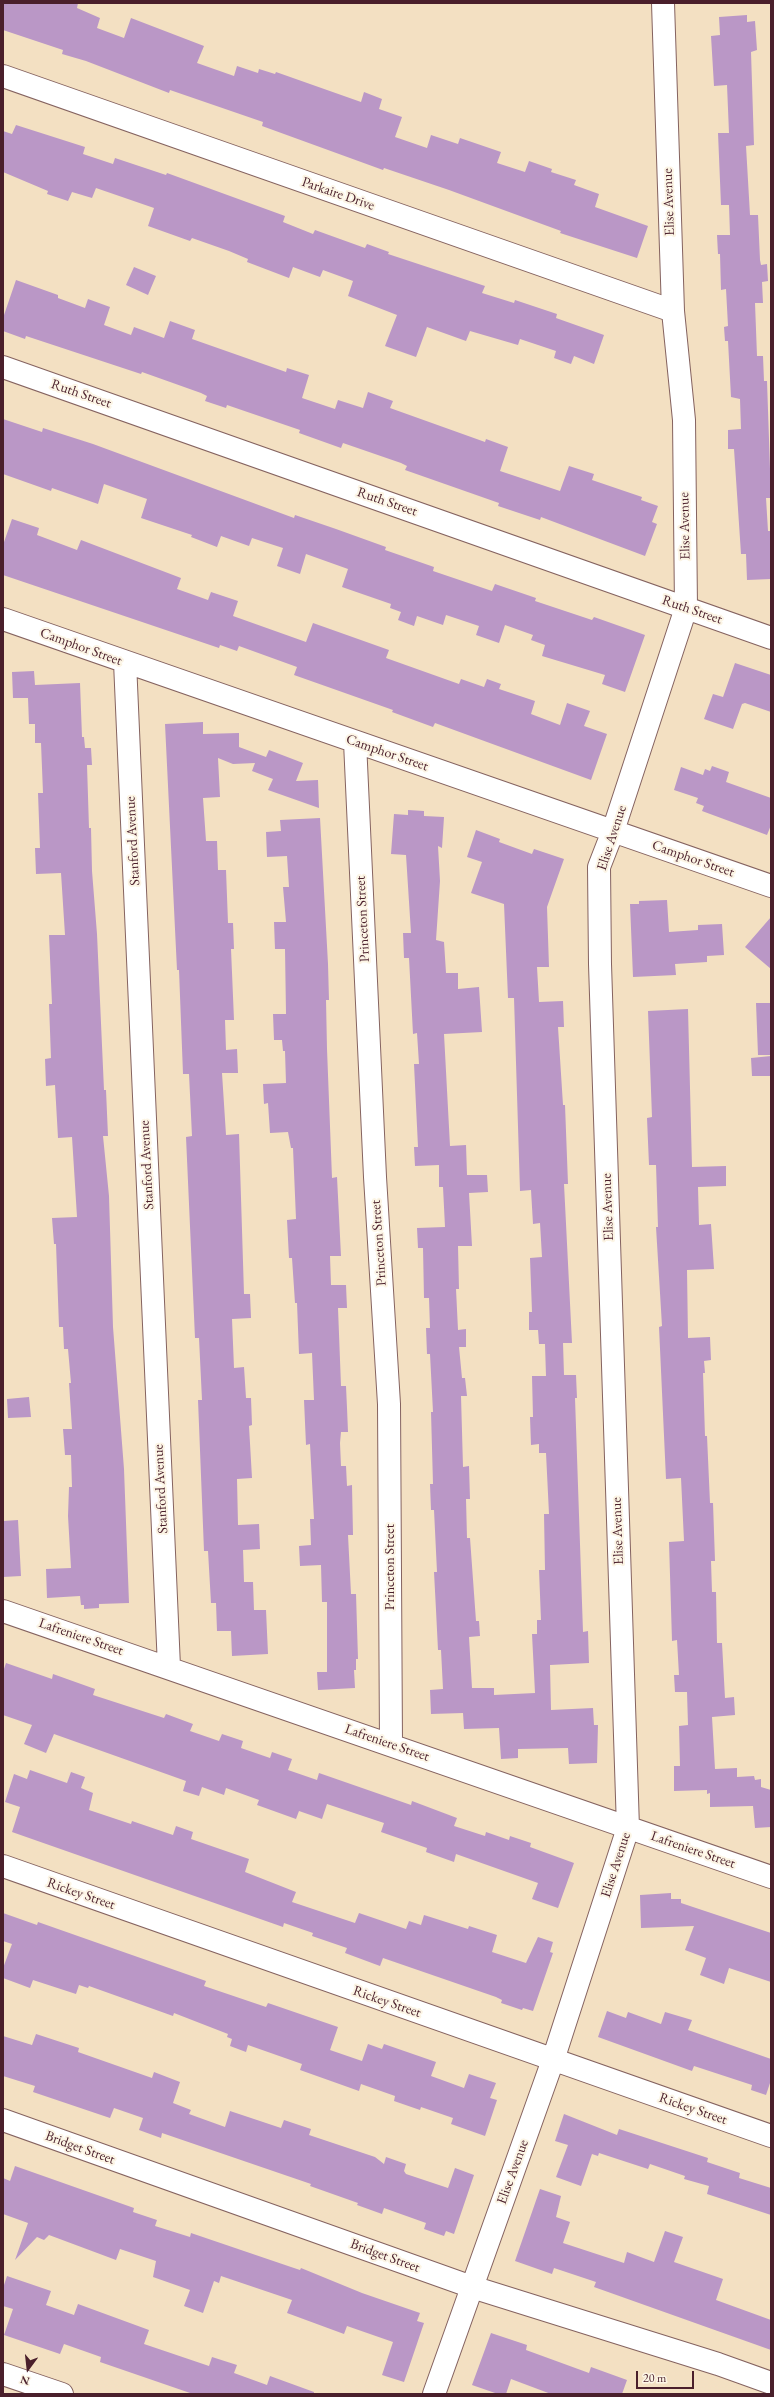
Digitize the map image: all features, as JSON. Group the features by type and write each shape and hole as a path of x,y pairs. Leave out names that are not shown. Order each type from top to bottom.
{"street":[{"name":"Elise Avenue","path":"434,2394 553,2060 628,1828 600,964 599,867 613,831 686,608 684,420 673,311 663,3"},
{"name":"Parkaire Drive","path":"3,76 673,311"},
{"name":"Ruth Street","path":"3,367 771,638"},
{"name":"Camphor Street","path":"3,619 771,886"},
{"name":"Stanford Avenue","path":"125,662 169,1667"},
{"name":"Princeton Street","path":"355,742 375,1178 389,1404 391,1744"},
{"name":"Lafreniere Street","path":"3,1610 391,1744 771,1878"},
{"name":"Rickey Street","path":"3,1866 771,2136"},
{"name":"Bridget Street","path":"3,2120 472,2287 718,2364 771,2383"},
{"path":"3,2374 62,2394"}],"building":[{"path":"3,3 78,3 77,8 100,18 97,28 124,38 131,18 204,46 197,63 234,76 237,66 258,73 259,69 275,74 276,72 361,102 364,92 382,99 379,109 402,117 395,137 427,148 431,135 458,144 460,138 501,152 497,163 525,172 529,161 552,169 551,172 576,180 574,185 599,194 595,207 648,226 637,258 560,233 561,231 449,190 384,168 383,170 262,126 263,122 170,90 169,93 86,61 62,54 63,50 3,30"},
{"path":"747,15 747,22 755,21 757,50 751,52 754,145 746,146 750,215 758,215 760,260 761,265 767,264 768,281 762,282 763,303 755,303 757,356 763,356 764,381 767,381 771,498 766,498 768,531 771,531 771,579 747,580 746,554 741,554 734,449 728,449 728,430 741,429 740,399 731,397 728,341 725,341 724,327 728,326 726,289 721,290 720,254 718,254 717,235 730,235 729,205 721,205 718,133 729,133 727,85 714,86 711,36 720,35 719,17"},
{"path":"16,125 85,147 83,154 113,164 115,158 166,175 167,173 285,216 283,222 313,234 315,230 365,248 367,244 389,252 388,254 485,286 482,293 514,303 515,300 557,314 556,318 604,335 594,364 574,356 571,364 554,358 556,351 520,339 518,345 470,331 466,341 427,327 416,357 385,346 397,315 348,296 353,281 323,270 320,277 293,267 289,278 247,262 248,259 229,251 192,238 190,241 148,226 154,208 96,188 92,198 72,192 68,201 47,194 48,191 3,172 3,131 12,134"},
{"path":"134,267 156,276 148,295 126,285"},
{"path":"16,280 58,295 58,298 85,308 88,299 110,307 104,325 131,335 134,327 164,338 170,321 195,330 192,339 286,372 287,368 309,375 302,398 335,409 338,400 363,408 368,392 393,401 390,408 485,442 486,439 508,447 500,471 560,491 569,466 594,474 592,480 642,497 641,500 658,506 652,522 657,524 645,556 541,517 540,520 498,506 499,503 405,470 407,466 401,463 343,443 341,448 299,433 300,430 227,405 226,408 205,401 207,396 201,393 142,372 141,374 26,336 25,339 3,331 3,318"},
{"path":"3,419 42,432 43,428 93,444 294,518 295,515 336,529 386,547 385,550 434,567 433,571 492,591 495,584 536,598 535,601 592,620 594,617 645,635 625,692 602,684 605,675 542,656 545,645 531,640 533,635 505,625 499,643 476,635 479,626 446,615 443,625 417,616 414,626 398,620 401,612 390,608 391,604 342,587 348,569 306,554 300,574 277,566 283,548 252,538 249,546 221,536 217,547 191,537 192,535 141,518 147,499 104,484 98,504 52,488 51,491 3,474"},
{"path":"12,519 39,528 37,535 77,550 81,540 181,578 177,589 208,600 211,592 238,601 233,616 306,642 313,623 389,650 386,658 459,684 461,679 484,687 487,679 501,684 499,689 535,701 531,714 560,725 567,703 590,711 584,726 607,734 591,780 435,723 433,727 392,712 393,710 294,675 297,667 239,646 237,651 220,645 219,648 3,575 3,545"},
{"path":"735,663 771,675 771,712 745,703 742,704 733,729 704,719 713,694 723,697"},
{"path":"34,671 35,685 80,683 82,737 84,737 85,748 91,748 92,765 87,765 89,828 91,828 104,1090 106,1090 108,1136 103,1136 109,1196 113,1327 124,1469 129,1603 99,1604 99,1608 84,1609 84,1605 81,1605 80,1596 47,1598 46,1569 71,1568 68,1516 69,1487 72,1487 71,1455 65,1455 63,1429 72,1429 69,1383 71,1383 68,1349 64,1349 63,1327 59,1327 56,1244 54,1244 52,1218 77,1217 72,1137 58,1138 55,1085 46,1086 45,1059 51,1058 49,1004 52,1004 49,935 65,935 61,873 36,874 35,848 40,848 38,793 43,793 41,743 35,743 35,724 29,724 28,698 13,698 12,672"},
{"path":"203,722 203,734 239,733 239,747 266,757 269,750 303,763 296,781 318,780 319,808 268,790 273,779 252,771 255,763 233,764 218,758 220,797 203,798 206,841 217,841 218,870 226,870 228,923 233,923 234,949 231,949 234,1020 225,1020 226,1050 237,1049 238,1073 222,1073 226,1135 239,1134 244,1294 250,1294 251,1318 232,1319 234,1368 244,1367 246,1398 251,1398 252,1425 249,1426 252,1478 237,1479 238,1525 259,1524 260,1549 243,1550 244,1582 253,1582 254,1610 266,1610 268,1654 232,1656 231,1631 217,1631 216,1603 211,1603 208,1551 204,1551 198,1400 202,1400 199,1338 195,1338 186,1137 192,1136 189,1074 183,1074 179,970 177,970 165,724"},
{"path":"712,766 729,772 726,782 771,798 771,825 767,835 702,811 704,806 696,803 698,798 674,790 681,767 703,775 705,769 710,771"},
{"path":"408,810 424,811 424,816 444,817 442,848 438,846 440,881 436,940 444,942 446,973 458,973 458,989 479,987 482,1032 444,1034 450,1146 466,1145 467,1175 487,1175 488,1192 469,1193 472,1246 458,1246 459,1289 456,1289 458,1330 466,1329 466,1347 459,1347 462,1378 465,1378 467,1396 461,1396 463,1467 469,1466 470,1499 466,1499 467,1538 470,1538 476,1621 479,1621 480,1636 469,1637 472,1688 494,1688 494,1695 535,1693 532,1634 537,1634 537,1620 541,1620 539,1570 545,1570 544,1514 549,1514 546,1453 539,1453 539,1444 531,1445 530,1417 533,1417 532,1376 546,1376 545,1344 539,1344 538,1330 529,1330 529,1312 532,1312 530,1258 542,1257 540,1223 533,1224 531,1190 520,1191 514,998 508,998 504,904 471,893 482,862 467,857 476,830 500,839 499,842 532,854 534,849 564,859 547,907 549,967 537,967 539,1002 563,1001 564,1027 558,1027 563,1105 565,1105 568,1184 564,1184 572,1343 563,1343 564,1375 576,1375 577,1398 575,1398 583,1632 588,1631 589,1663 550,1665 551,1710 593,1708 594,1725 598,1725 597,1763 569,1764 568,1748 518,1749 518,1758 501,1759 499,1728 464,1729 463,1713 431,1714 430,1690 443,1689 441,1650 438,1650 434,1572 437,1572 434,1510 431,1510 430,1484 433,1484 431,1412 433,1412 430,1354 427,1354 426,1328 430,1328 429,1298 424,1298 423,1248 418,1248 417,1228 445,1227 443,1187 439,1187 439,1165 415,1166 414,1147 418,1147 414,1064 419,1064 417,1033 413,1034 409,958 404,958 403,933 411,933 406,855 391,854 394,814 408,815"},
{"path":"320,818 328,964 329,1000 326,1000 332,1178 337,1177 341,1256 330,1256 331,1285 346,1285 347,1308 338,1308 341,1386 346,1386 348,1432 341,1432 340,1443 341,1466 346,1466 347,1486 352,1485 353,1535 348,1535 351,1594 356,1594 358,1659 356,1659 356,1670 354,1670 355,1688 318,1690 317,1672 327,1672 327,1602 322,1602 321,1565 300,1566 299,1546 311,1545 310,1519 314,1519 310,1444 306,1445 304,1400 314,1400 312,1353 299,1354 297,1303 295,1303 292,1258 289,1258 287,1220 296,1219 293,1148 291,1148 288,1132 270,1133 268,1103 264,1104 263,1084 286,1083 285,1051 283,1051 282,1040 274,1040 273,1014 286,1014 285,949 275,949 274,922 286,922 283,887 289,887 287,856 267,857 266,832 281,831 280,820"},
{"path":"667,900 669,932 698,930 698,925 722,924 724,955 707,956 707,962 675,964 676,975 633,977 630,904 639,904 639,901"},
{"path":"771,917 771,969 745,947"},
{"path":"756,1003 771,1003 771,1055 758,1055"},
{"path":"688,1009 692,1167 726,1166 726,1186 698,1187 699,1225 711,1224 714,1269 687,1270 688,1338 710,1337 711,1360 704,1361 705,1373 703,1373 705,1436 707,1436 710,1503 713,1503 715,1561 711,1561 712,1592 716,1592 717,1643 722,1643 725,1698 734,1697 735,1715 712,1717 715,1769 737,1768 737,1777 754,1776 755,1780 761,1779 761,1787 771,1790 771,1827 755,1828 753,1806 710,1807 710,1793 707,1794 707,1790 674,1791 674,1766 680,1766 679,1726 688,1725 687,1692 675,1692 674,1675 679,1675 677,1640 672,1641 669,1542 684,1541 681,1478 666,1479 659,1327 662,1326 656,1227 658,1227 656,1165 649,1165 647,1118 652,1117 648,1011"},
{"path":"771,1056 771,1076 752,1076 751,1058"},
{"path":"29,1397 31,1417 8,1418 7,1399"},
{"path":"18,1520 21,1576 3,1577 3,1521"},
{"path":"6,1663 52,1679 53,1674 95,1689 93,1695 164,1718 166,1714 193,1724 190,1731 219,1741 222,1734 243,1741 241,1748 270,1758 272,1752 292,1759 288,1770 317,1780 319,1773 411,1805 412,1801 457,1818 454,1826 485,1836 486,1832 509,1840 510,1836 531,1843 530,1847 574,1863 558,1908 532,1899 538,1883 456,1854 454,1862 426,1852 427,1848 381,1832 384,1823 327,1804 322,1819 299,1811 296,1819 257,1805 259,1800 226,1788 224,1795 202,1787 199,1796 183,1791 186,1781 54,1734 46,1753 24,1744 32,1725 3,1715 3,1672"},
{"path":"30,1770 67,1783 71,1772 85,1777 81,1788 93,1793 89,1810 131,1824 132,1821 173,1835 176,1826 193,1832 191,1839 249,1859 245,1872 296,1892 292,1902 355,1923 359,1913 406,1929 409,1921 421,1925 424,1915 468,1929 469,1926 497,1935 492,1952 526,1963 538,1937 553,1942 550,1952 553,1953 533,2011 523,2008 522,2010 501,2003 502,2000 496,1997 383,1958 380,1966 345,1953 347,1948 312,1936 313,1933 284,1923 283,1927 12,1832 20,1807 5,1802 14,1774 27,1779"},
{"path":"671,1893 671,1899 681,1899 681,1903 771,1933 771,1982 729,1968 724,1984 700,1975 706,1958 685,1950 694,1926 641,1928 640,1895"},
{"path":"3,1913 37,1925 38,1922 206,1981 204,1986 266,2007 268,2003 338,2027 330,2050 362,2061 368,2044 382,2049 384,2044 436,2062 431,2076 464,2088 469,2074 496,2083 490,2098 497,2100 485,2136 451,2124 453,2118 421,2107 420,2110 394,2101 395,2096 361,2084 359,2091 300,2070 302,2064 248,2045 246,2052 230,2046 232,2039 227,2037 228,2034 174,2013 173,2016 89,1986 88,1988 79,1985 76,1994 33,1980 30,1988 3,1978 3,1968 12,1944 3,1941"},
{"path":"607,2011 626,2018 628,2012 661,2024 665,2012 692,2020 688,2030 771,2059 771,2080 766,2095 751,2090 752,2085 694,2066 692,2071 598,2037"},
{"path":"36,2034 79,2048 78,2052 152,2078 154,2072 180,2082 173,2103 191,2110 189,2114 225,2127 230,2111 281,2128 284,2120 311,2129 309,2135 375,2157 384,2164 386,2157 406,2164 404,2171 406,2174 448,2188 455,2168 474,2175 454,2234 446,2231 444,2236 424,2229 426,2223 384,2208 382,2214 357,2205 358,2203 310,2186 311,2184 162,2133 161,2138 139,2130 143,2118 114,2108 110,2118 33,2092 35,2086 3,2076 3,2036 32,2045"},
{"path":"564,2114 617,2135 619,2129 708,2158 707,2162 740,2173 739,2178 771,2188 771,2215 707,2194 709,2186 684,2179 685,2176 650,2164 648,2169 599,2153 598,2156 592,2154 581,2186 556,2177 568,2145 555,2141"},
{"path":"15,2166 134,2208 133,2212 157,2220 155,2226 190,2237 191,2233 300,2270 301,2268 362,2293 420,2313 417,2321 424,2323 404,2382 382,2375 393,2342 347,2326 344,2334 287,2313 292,2300 221,2276 219,2283 214,2281 203,2313 184,2306 190,2290 153,2277 156,2261 120,2249 116,2260 49,2235 44,2240 37,2237 15,2260 28,2223 3,2214 3,2178 10,2181"},
{"path":"540,2189 561,2196 556,2217 570,2222 563,2243 624,2263 627,2252 654,2262 665,2231 683,2237 674,2262 723,2279 716,2300 771,2320 771,2350 594,2287 596,2282 554,2268 552,2274 515,2261"},
{"path":"7,2276 51,2291 46,2305 74,2315 78,2304 149,2330 144,2344 209,2366 212,2357 237,2365 234,2373 267,2385 270,2376 314,2392 314,2394 193,2394 100,2362 101,2357 64,2344 60,2354 4,2335 13,2309 3,2306 3,2288"},
{"path":"491,2333 527,2345 526,2350 589,2373 591,2367 627,2380 622,2394 551,2394 511,2379 506,2394 498,2394 472,2385"}]}
